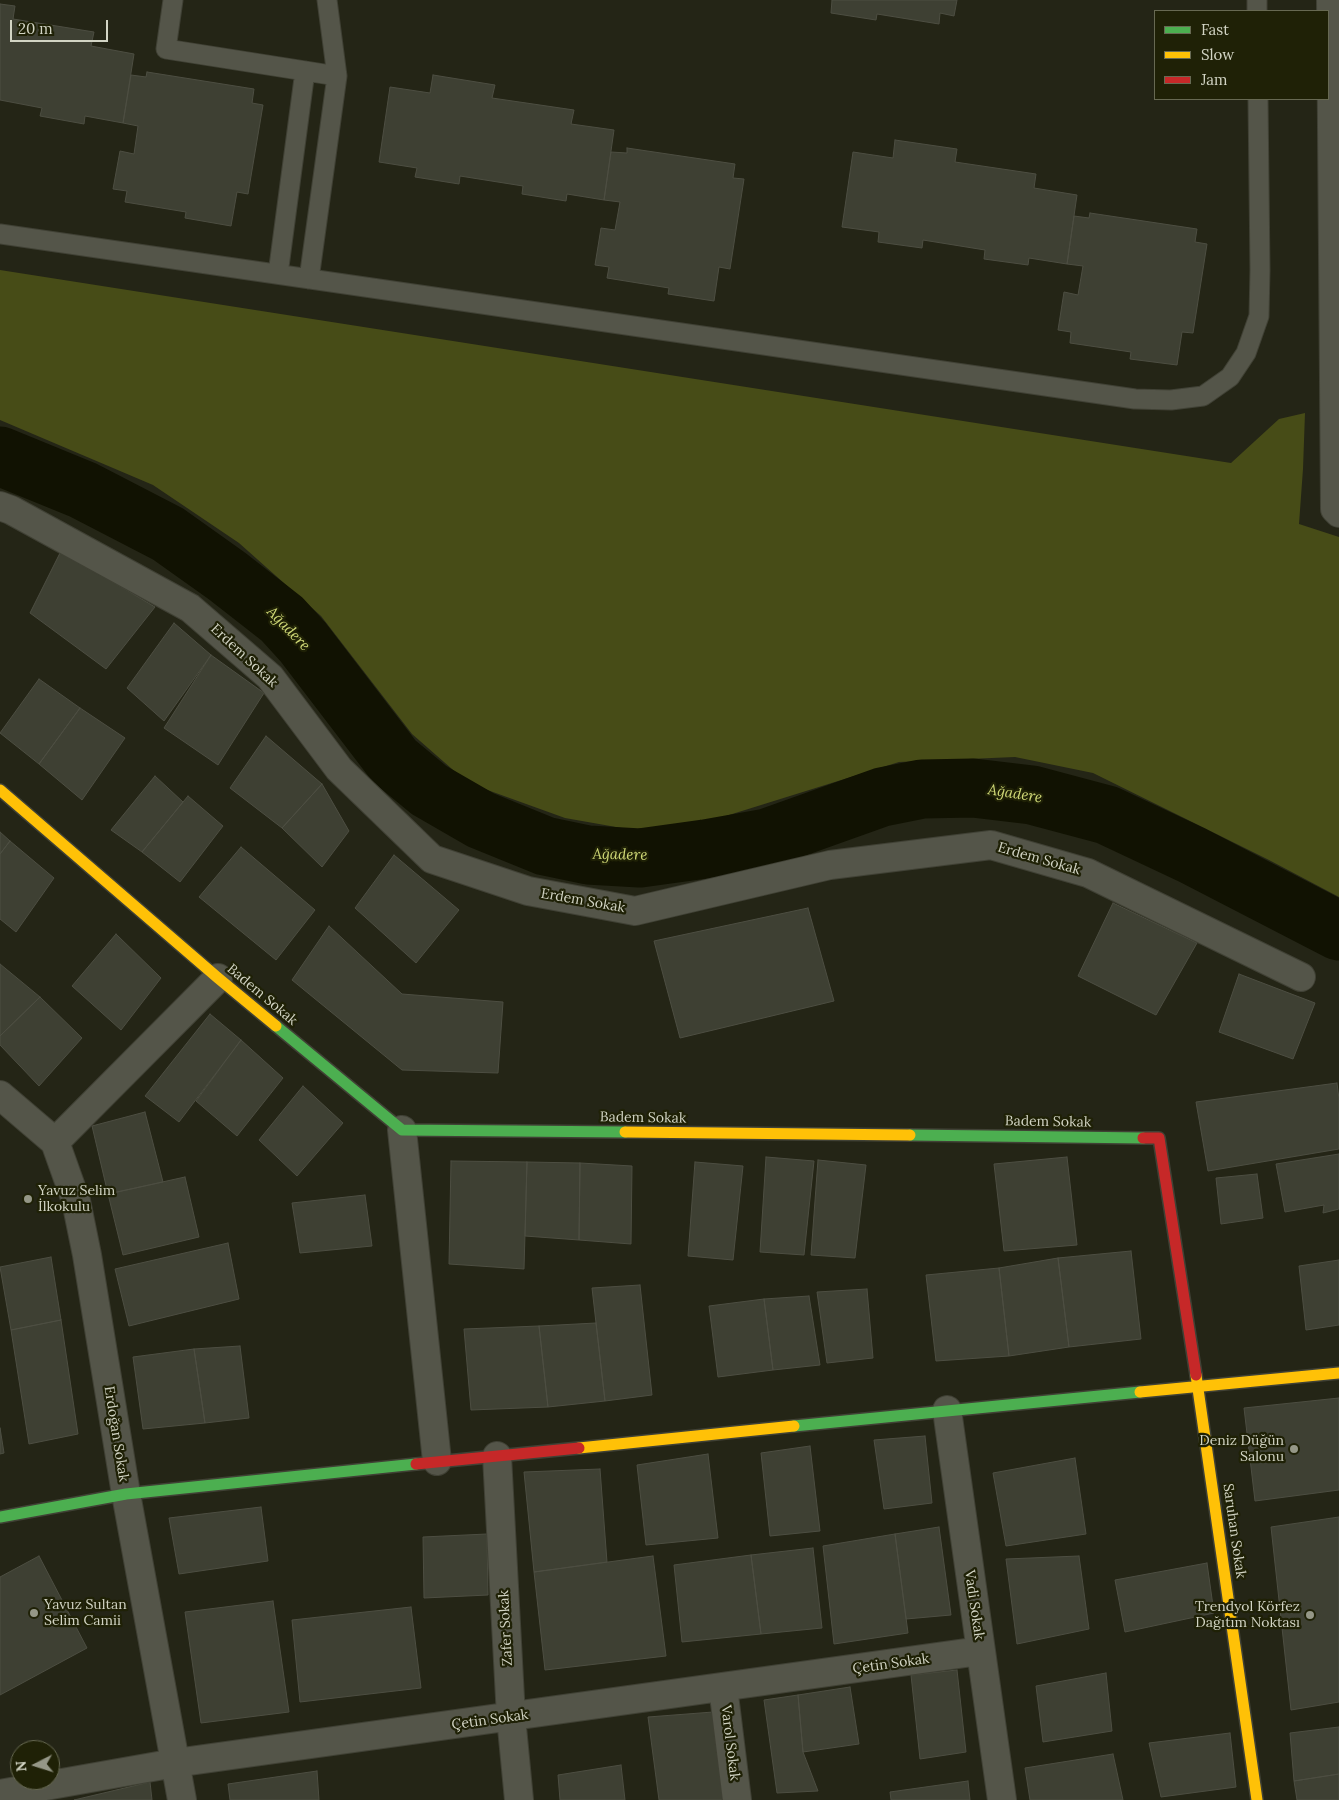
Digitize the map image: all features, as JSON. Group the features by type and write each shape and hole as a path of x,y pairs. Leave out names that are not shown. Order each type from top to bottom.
{"street":[{"path":"1331,0 1335,509 1339,513"},
{"name":"Erdem Sokak","path":"0,506 11,510 190,608 270,677 339,769 432,859 528,891 635,911 830,865 991,845 1088,873 1301,977"},
{"name":"Badem Sokak","path":"0,790 218,978 402,1130 1159,1138 1198,1386"},
{"path":"0,1095 55,1142 218,978"},
{"path":"402,1130 437,1461"},
{"name":"Erdoğan Sokak","path":"55,1142 79,1211 126,1494 182,1800"},
{"path":"0,1518 126,1494 947,1410 1339,1373"},
{"name":"Saruhan Sokak","path":"1198,1386 1257,1800"},
{"name":"Vadi Sokak","path":"947,1410 1002,1800"},
{"name":"Zafer Sokak","path":"497,1456 511,1717 519,1800"},
{"name":"Çetin Sokak","path":"0,1794 175,1763 980,1651"},
{"name":"Varol Sokak","path":"723,1687 738,1800"}],"lane":[{"path":"173,0 166,49 337,76"},
{"path":"309,279 337,76 327,0"},
{"path":"278,274 305,71"},
{"path":"0,234 1136,399 1171,400 1202,396 1230,378 1246,353 1259,316 1258,100"}],"green space":[{"path":"0,270 1231,463 1279,419 1305,413 1299,524 1339,537 1339,897 1269,860 1093,773 1015,757 899,762 713,820 633,830 565,818 468,783 412,734 321,616 239,543 153,485 0,420"}],"building":[{"path":"832,0 957,0 954,16 940,13 939,24 877,14 876,20 831,13"},
{"path":"0,4 15,6 13,19 94,32 91,46 134,54 123,123 85,116 84,124 40,116 42,108 0,100"},
{"path":"147,72 254,89 252,103 263,105 248,194 237,192 231,226 185,218 186,212 125,202 127,191 113,189 120,151 134,154 138,126 123,123 131,75 146,77"},
{"path":"433,75 495,85 492,98 574,110 571,124 614,130 604,200 567,194 566,201 522,194 523,186 460,176 459,184 415,177 417,168 379,162 390,87 430,93"},
{"path":"895,140 957,149 955,162 1036,174 1034,188 1077,195 1067,264 1029,258 1028,265 984,259 985,250 923,240 922,248 878,242 879,232 842,227 853,152 893,158"},
{"path":"627,148 735,164 733,178 744,179 730,269 719,267 714,301 668,294 669,288 607,278 609,267 595,265 601,228 615,230 620,202 604,200 611,152 627,153"},
{"path":"1090,213 1197,229 1195,242 1207,244 1193,333 1182,332 1177,365 1130,359 1131,352 1070,343 1071,332 1058,330 1064,292 1078,295 1083,266 1067,264 1074,216 1089,218"},
{"path":"61,551 155,607 106,669 30,613"},
{"path":"174,623 211,655 164,721 127,688"},
{"path":"211,655 264,693 218,765 164,728"},
{"path":"39,679 80,708 39,764 0,733"},
{"path":"80,708 125,738 82,800 39,764"},
{"path":"266,736 322,784 282,828 230,788"},
{"path":"155,776 183,802 142,852 111,830"},
{"path":"322,784 349,831 322,867 282,828"},
{"path":"188,796 223,826 180,882 142,852"},
{"path":"0,832 10,841 0,854"},
{"path":"10,841 54,878 16,932 0,919 0,854"},
{"path":"241,847 315,910 276,960 199,897"},
{"path":"394,855 459,910 416,963 355,908"},
{"path":"1113,903 1197,943 1156,1015 1078,976"},
{"path":"808,908 834,1001 680,1038 654,941"},
{"path":"329,926 402,994 503,1002 498,1073 402,1070 292,980"},
{"path":"116,934 161,978 121,1030 72,986"},
{"path":"0,964 40,997 0,1036"},
{"path":"1239,974 1315,1003 1293,1059 1219,1032"},
{"path":"40,997 82,1038 39,1086 0,1045 0,1036"},
{"path":"210,1014 241,1040 179,1122 145,1096"},
{"path":"241,1040 283,1078 237,1136 196,1101"},
{"path":"1337,1083 1339,1099 1339,1149 1208,1171 1196,1102"},
{"path":"303,1086 343,1123 297,1176 259,1140"},
{"path":"145,1112 163,1182 108,1194 92,1126"},
{"path":"1339,1154 1339,1209 1323,1213 1324,1205 1285,1212 1276,1164"},
{"path":"766,1157 814,1161 804,1255 760,1252"},
{"path":"1067,1157 1077,1245 1004,1251 994,1164"},
{"path":"818,1160 866,1165 855,1258 811,1255"},
{"path":"451,1161 527,1162 524,1269 449,1264"},
{"path":"527,1162 580,1163 579,1240 525,1236"},
{"path":"695,1162 743,1166 733,1260 688,1256"},
{"path":"580,1163 632,1166 631,1244 579,1240"},
{"path":"1257,1174 1263,1218 1221,1224 1216,1178"},
{"path":"185,1177 199,1237 123,1255 108,1194"},
{"path":"365,1195 372,1246 300,1253 292,1203"},
{"path":"228,1243 239,1299 129,1326 115,1269"},
{"path":"1131,1251 1141,1339 1069,1347 1058,1258"},
{"path":"51,1257 61,1320 11,1330 0,1267"},
{"path":"1058,1258 1069,1347 1009,1356 999,1268"},
{"path":"1339,1260 1339,1325 1306,1330 1299,1266"},
{"path":"999,1268 1009,1356 936,1361 926,1275"},
{"path":"640,1285 652,1395 605,1401 592,1288"},
{"path":"867,1289 873,1358 827,1363 817,1292"},
{"path":"809,1296 820,1365 773,1370 764,1299"},
{"path":"764,1299 773,1370 718,1377 709,1306"},
{"path":"61,1320 78,1434 29,1444 11,1330"},
{"path":"596,1323 605,1401 548,1407 539,1326"},
{"path":"539,1326 548,1407 471,1410 464,1329"},
{"path":"240,1346 249,1418 205,1423 194,1349"},
{"path":"194,1349 205,1423 143,1429 133,1357"},
{"name":"Deniz Düğün Salonu","path":"1339,1398 1339,1490 1255,1501 1244,1408"},
{"path":"0,1428 4,1453 0,1454"},
{"path":"925,1436 932,1503 884,1509 874,1440"},
{"path":"810,1446 820,1531 770,1536 761,1453"},
{"path":"708,1454 718,1538 646,1545 637,1465"},
{"path":"1075,1458 1086,1534 1006,1546 993,1473"},
{"path":"600,1469 607,1562 534,1572 524,1472"},
{"path":"261,1507 268,1561 179,1574 169,1518"},
{"name":"Trendyol Körfez Dağıtım Noktası","path":"1339,1517 1339,1702 1291,1710 1271,1527"},
{"path":"939,1527 951,1615 906,1619 895,1534"},
{"path":"487,1534 488,1595 424,1598 423,1537"},
{"path":"895,1534 908,1633 834,1644 823,1546"},
{"path":"813,1548 822,1628 761,1634 751,1555"},
{"path":"751,1555 761,1634 682,1642 674,1565"},
{"name":"Yavuz Sultan Selim Camii","path":"39,1556 87,1648 0,1695 0,1577"},
{"path":"653,1556 666,1656 545,1670 534,1572"},
{"path":"1079,1556 1089,1629 1017,1644 1006,1559"},
{"path":"1207,1563 1214,1613 1125,1632 1115,1580"},
{"path":"273,1601 289,1712 201,1723 185,1612"},
{"path":"411,1607 421,1688 300,1702 292,1620"},
{"path":"957,1670 966,1752 920,1759 911,1675"},
{"path":"1106,1673 1112,1731 1043,1742 1036,1686"},
{"path":"850,1687 859,1744 803,1752 798,1695"},
{"path":"798,1695 803,1752 818,1791 777,1793 764,1700"},
{"path":"713,1712 726,1800 659,1800 648,1717"},
{"path":"1339,1727 1339,1774 1294,1781 1290,1733"},
{"path":"1230,1733 1236,1787 1161,1797 1149,1743"},
{"path":"1113,1754 1123,1800 1030,1800 1025,1768"},
{"path":"621,1765 625,1800 560,1800 558,1775"},
{"path":"317,1771 319,1800 230,1800 228,1784"},
{"path":"1339,1774 1339,1800 1297,1800 1294,1781"},
{"path":"968,1781 970,1800 891,1800 890,1792"},
{"path":"150,1782 152,1800 74,1800"}],"waterway":[{"name":"Ağadere","path":"0,456 83,490 168,534 227,576 282,619 303,642 394,761 429,790 481,820 545,846 588,855 640,858 767,838 882,797 922,789 973,788 1032,795 1107,815 1192,855 1339,931"}],"traffic: fast":[{"path":"276,1026 402,1130 625,1132"},
{"path":"910,1135 1143,1138"},
{"path":"794,1426 1140,1392"},
{"path":"0,1517 126,1494 416,1464"}],"traffic: slow":[{"path":"0,790 276,1026"},
{"path":"625,1132 910,1135"},
{"path":"1140,1392 1339,1373"},
{"path":"1196,1375 1257,1800"},
{"path":"579,1448 794,1426"}],"traffic: jam":[{"path":"1143,1138 1159,1138 1196,1375"},
{"path":"416,1464 579,1448"}],"place":[{"name":"Yavuz Selim İlkokulu","path":"28,1199"},
{"name":"Deniz Düğün Salonu","path":"1294,1449"},
{"name":"Yavuz Sultan Selim Camii","path":"34,1613"},
{"name":"Trendyol Körfez Dağıtım Noktası","path":"1310,1615"}]}
